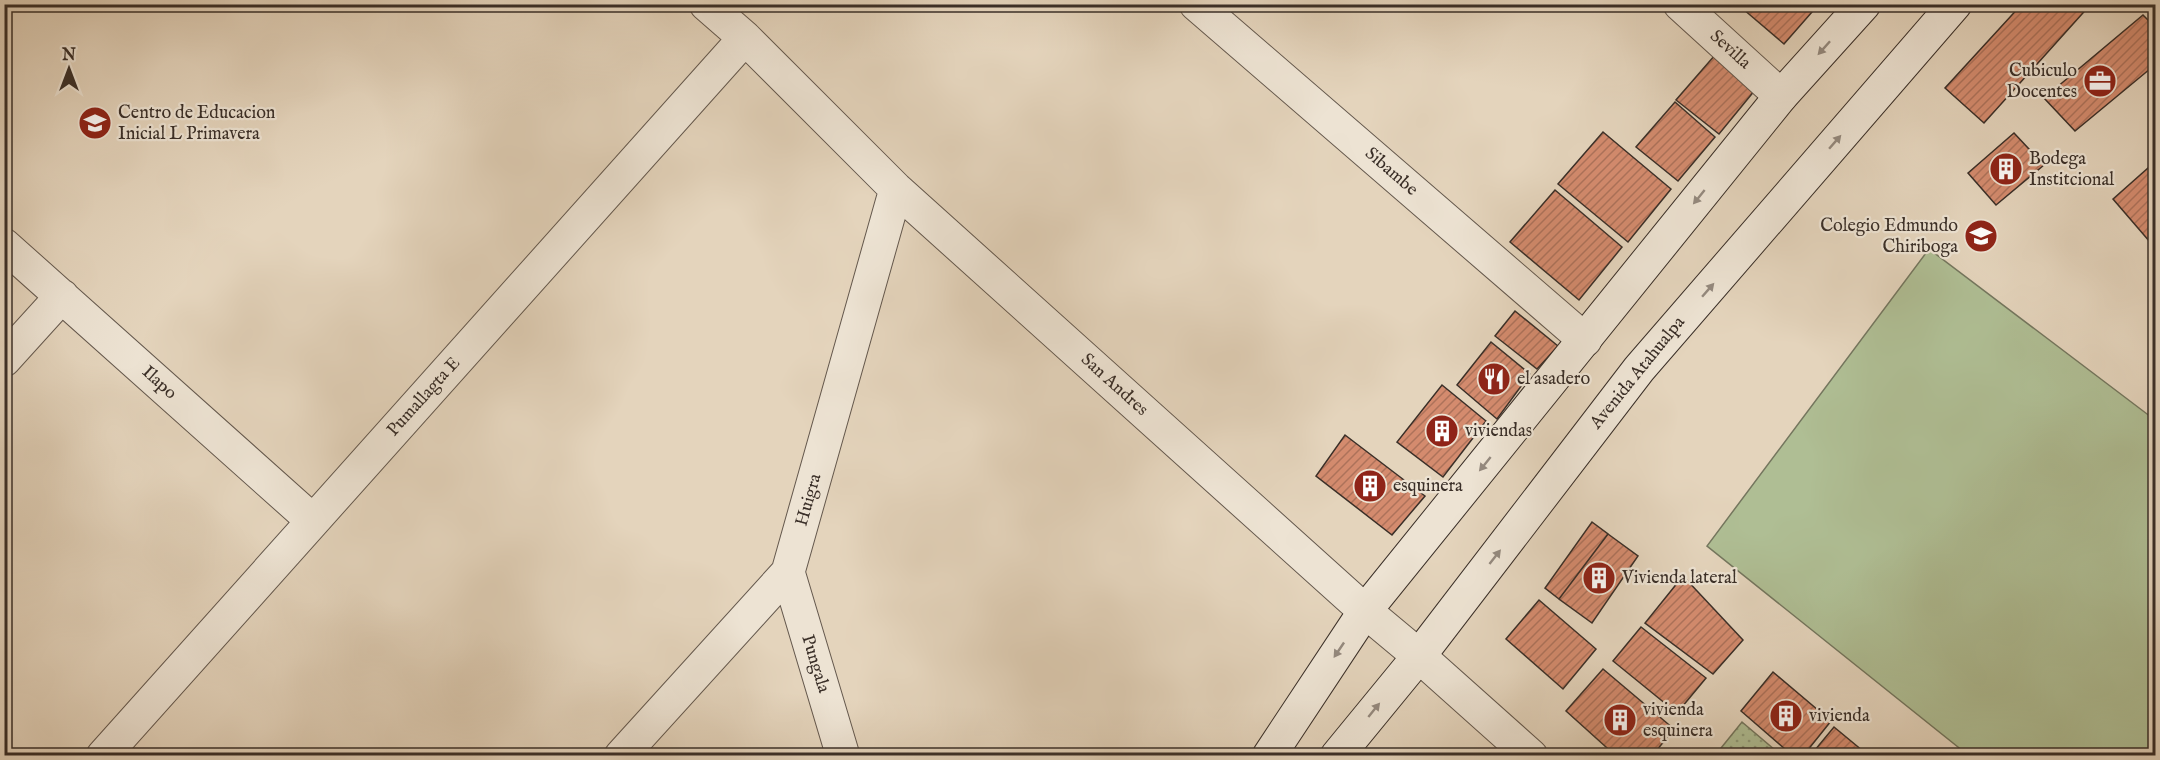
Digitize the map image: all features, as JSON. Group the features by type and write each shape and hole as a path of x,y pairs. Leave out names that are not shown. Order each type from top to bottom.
{"street":[{"name":"San Andres","path":"706,4 745,38 896,189 1365,611 1531,756"},
{"name":"Sibambe","path":"1196,4 1585,340"},
{"name":"Sevilla","path":"1680,4 1781,96"},
{"path":"1269,756 1365,611 1781,96 1864,4"},
{"name":"Avenida Atahualpa","path":"1337,756 1419,656 1639,369 1955,4"},
{"name":"Pumallagta E","path":"103,756 745,38"},
{"name":"Huigra","path":"621,756 788,572 896,189"},
{"name":"Ilapo","path":"4,244 313,521"},
{"path":"4,360 62,296"},
{"name":"Pungala","path":"788,572 843,756"}],"green space":[{"path":"1929,249 2155,420 2155,755 1968,755 1707,546"},
{"path":"1742,722 1781,755 1720,756 1717,753"}],"building":[{"path":"1747,4 1819,4 1784,44 1743,9"},
{"path":"2022,4 2091,4 1984,123 1945,88"},
{"name":"Cubiculo Docentes","path":"2143,15 2156,28 2156,64 2075,131 2044,98"},
{"path":"1715,55 1755,90 1719,134 1676,100"},
{"path":"1675,102 1715,137 1678,181 1636,147"},
{"path":"1603,132 1671,189 1628,242 1558,184"},
{"name":"Bodega Institcional","path":"2014,133 2044,165 1996,205 1968,173"},
{"path":"2156,161 2156,249 2113,199"},
{"path":"1555,190 1622,247 1579,300 1510,242"},
{"name":"viviendas","path":"1515,311 1558,346 1537,369 1495,336"},
{"name":"el asadero","path":"1491,342 1530,374 1497,419 1457,385"},
{"name":"viviendas","path":"1442,385 1486,421 1443,477 1397,442"},
{"name":"esquinera","path":"1345,435 1425,496 1392,535 1316,476"},
{"path":"1592,522 1608,534 1559,599 1545,588"},
{"name":"Vivienda lateral","path":"1608,534 1638,556 1592,623 1559,599"},
{"name":"vivienda esquinera","path":"1683,576 1743,640 1713,674 1645,623"},
{"path":"1539,600 1596,649 1563,689 1506,639"},
{"path":"1641,627 1706,678 1677,713 1613,661"},
{"name":"vivienda esquinera","path":"1603,669 1674,729 1652,756 1616,756 1566,711"},
{"name":"vivienda","path":"1773,672 1831,721 1803,756 1793,756 1741,711"},
{"path":"1834,727 1869,756 1810,756"}],"place":[{"name":"Cubiculo Docentes","path":"2100,81"},
{"name":"Centro de Educacion Inicial L Primavera","path":"95,123"},
{"name":"Bodega Institcional","path":"2006,169"},
{"name":"Colegio Edmundo Chiriboga","path":"1981,236"},
{"name":"el asadero","path":"1494,379"},
{"name":"viviendas","path":"1442,431"},
{"name":"esquinera","path":"1370,486"},
{"name":"Vivienda lateral","path":"1599,578"},
{"name":"vivienda","path":"1786,716"},
{"name":"vivienda esquinera","path":"1620,720"}]}
